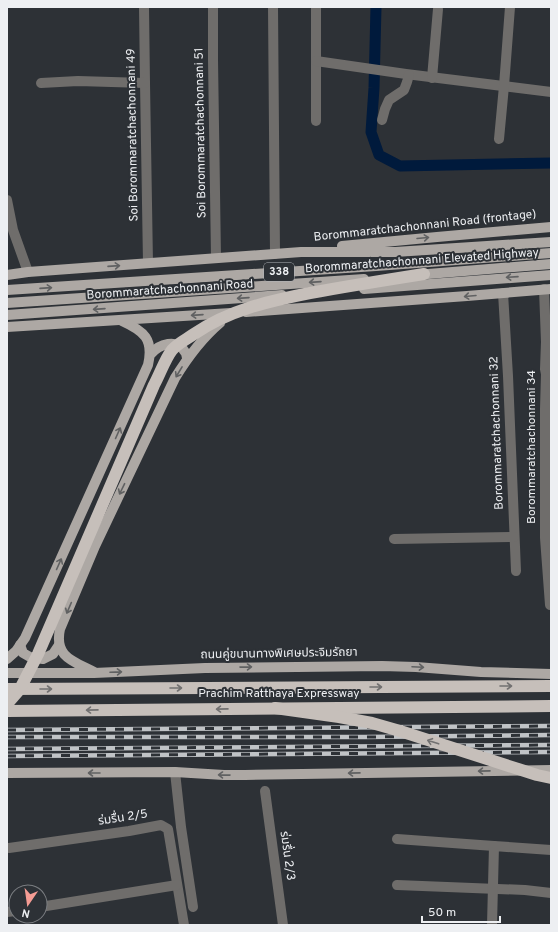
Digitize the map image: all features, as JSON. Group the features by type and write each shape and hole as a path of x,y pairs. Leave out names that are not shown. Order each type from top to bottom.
{"highway":[{"path":"7,704 20,689 38,654 154,385 172,350 206,326 219,319 255,305 340,287 424,274"},
{"name":"Prachim Ratthaya Expressway","path":"7,689 551,678"},
{"name":"Prachim Ratthaya Expressway","path":"7,711 551,706"},
{"path":"274,708 339,716 372,723 551,778"}],"main road":[{"name":"Borommaratchachonnani Road (frontage)","path":"301,252 385,242 551,227"},
{"name":"338","path":"7,274 301,252 395,252 551,242"},
{"name":"Borommaratchachonnani Elevated Highway","path":"7,290 551,253"},
{"name":"Borommaratchachonnani Elevated Highway","path":"7,303 551,264"},
{"name":"Borommaratchachonnani Road","path":"7,315 551,275"},
{"path":"7,328 320,307 547,289"},
{"path":"109,321 136,306"},
{"path":"94,673 68,658 62,652 58,637 60,629 95,546 175,378 187,358 210,331 233,313"},
{"path":"120,320 135,327 144,334 149,342 151,354"},
{"path":"7,659 16,651 25,638 142,379 151,354 155,349 168,344 179,346 185,352 187,358"},
{"path":"20,645 24,653 30,657 44,658 52,654 59,645"},
{"name":"ถนนคู่ขนานทางพิเศษประจิมรัถยา","path":"7,673 94,673 205,668 382,666 505,673 551,678"},
{"path":"7,773 174,772 216,775 245,775 551,770"}],"street":[{"name":"Soi Borommaratchachonnani 49","path":"144,7 148,263"},
{"name":"Soi Borommaratchachonnani 51","path":"213,7 216,258"},
{"path":"273,7 275,254"},
{"path":"316,7 320,62 316,121"},
{"path":"498,140 510,7"},
{"path":"432,78 438,9"},
{"path":"320,62 432,78 551,92"},
{"path":"382,120 389,100 404,90 408,74"},
{"path":"41,83 78,81 144,83"},
{"path":"7,200 12,230 24,272"},
{"name":"Borommaratchachonnani 34","path":"547,289 549,342 545,369 548,373 545,538 550,605"},
{"name":"Borommaratchachonnani 32","path":"503,293 516,572"},
{"path":"394,539 514,537"},
{"path":"174,772 193,907"},
{"name":"ร่มรื่น 2/3","path":"266,791 283,925"},
{"name":"ร่มรื่น 2/5","path":"9,848 161,825 168,830 184,925"},
{"path":"397,839 551,850"},
{"path":"492,925 494,846"},
{"path":"397,884 493,888 551,893"},
{"path":"48,906 177,885"}],"waterway":[{"path":"376,7 374,88 371,132 379,155 400,166 551,163"}],"railway":[{"path":"7,730 551,726"},
{"path":"7,737 365,737 551,735"},
{"path":"7,749 551,745"},
{"path":"7,756 551,752"}]}
